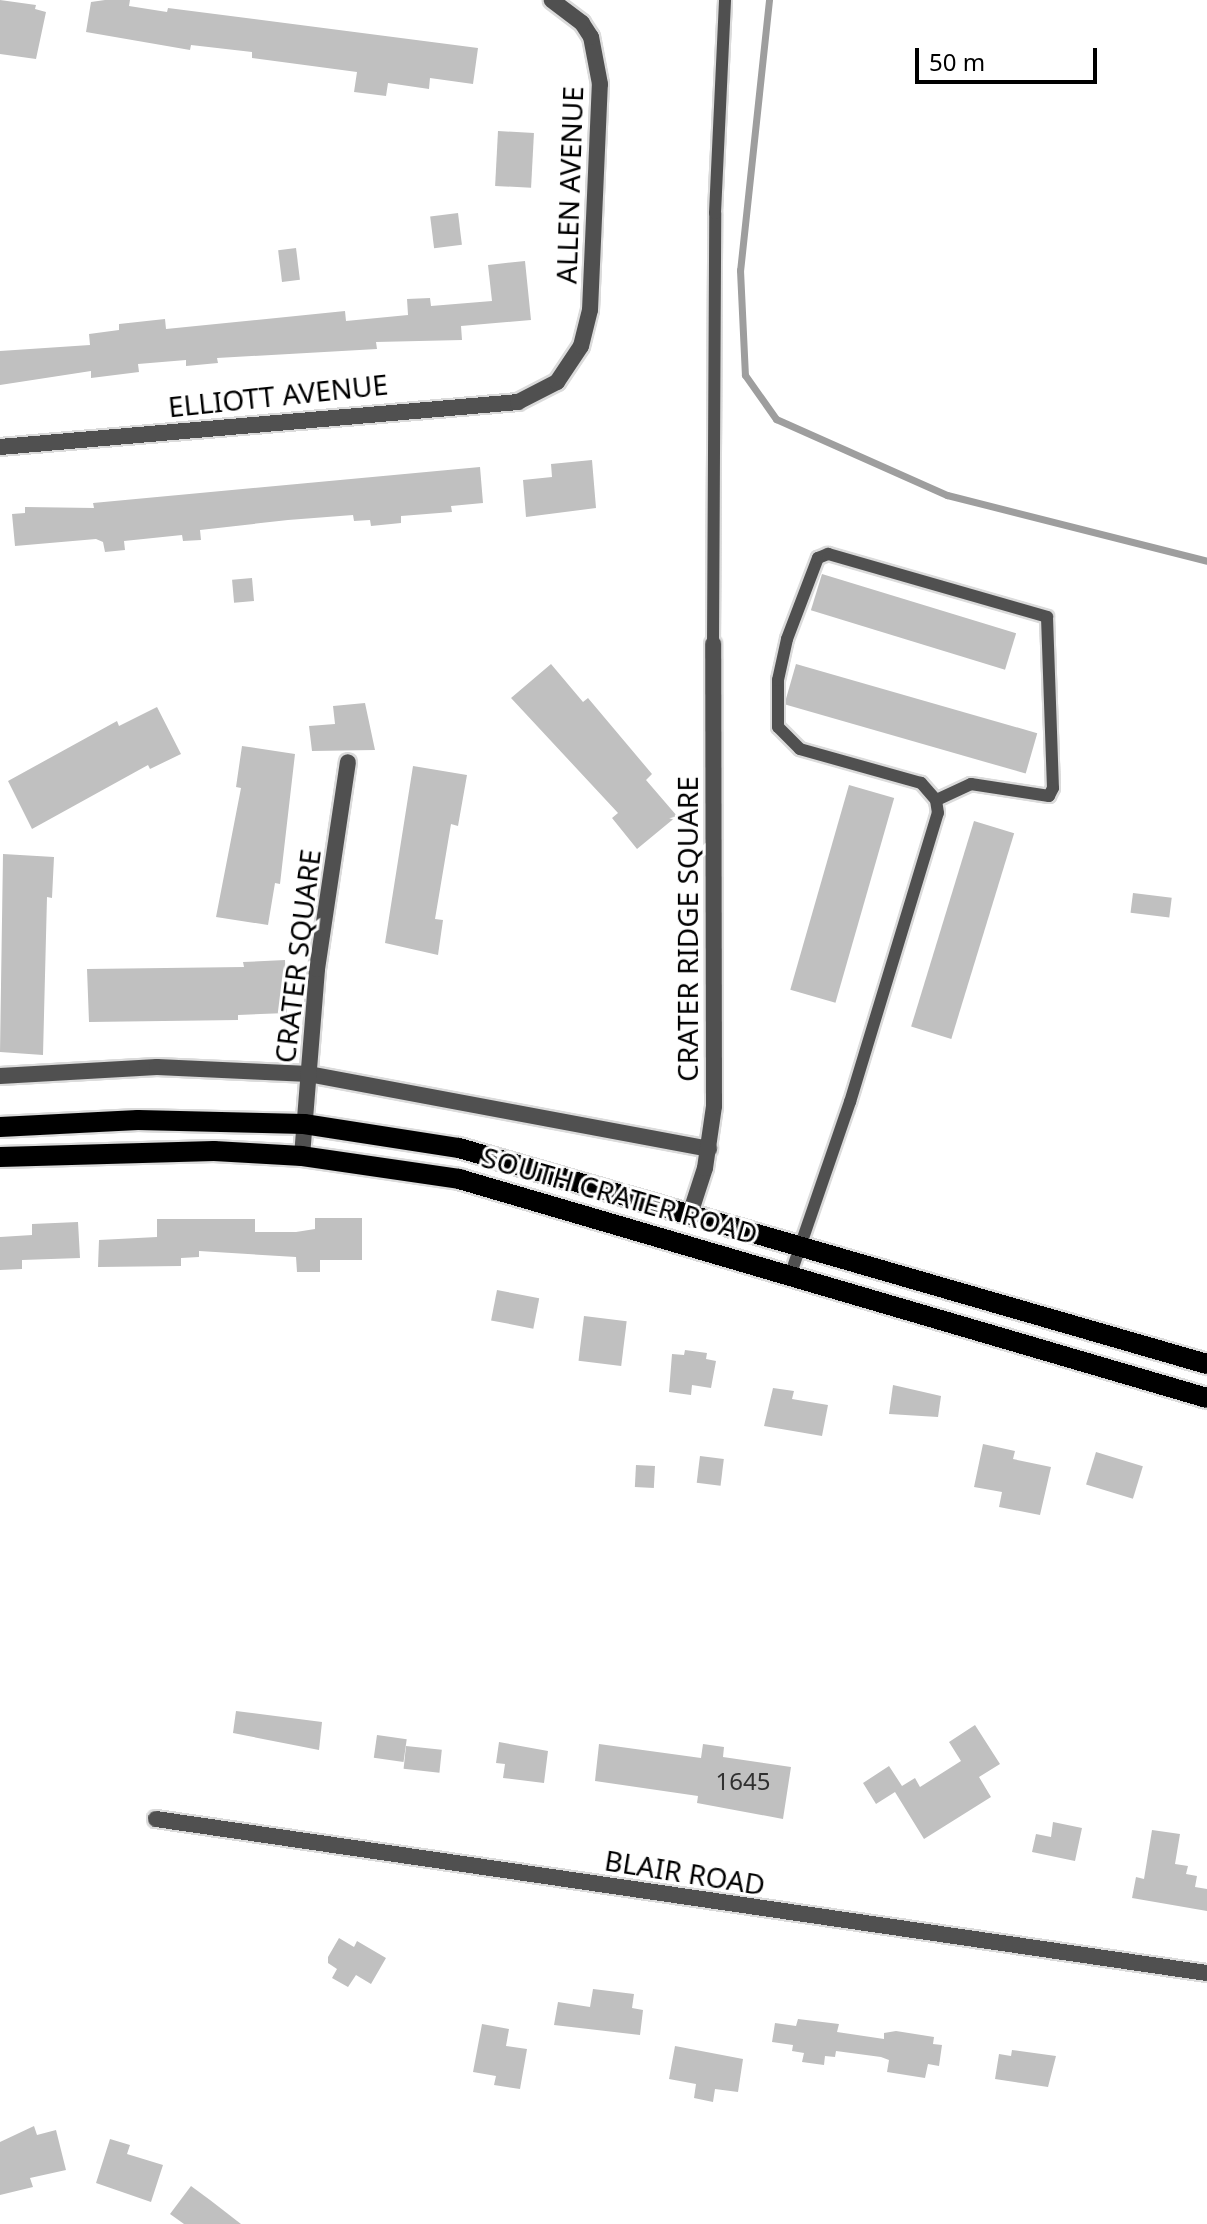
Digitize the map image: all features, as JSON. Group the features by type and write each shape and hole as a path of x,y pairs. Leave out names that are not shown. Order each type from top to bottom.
{"main road":[{"name":"SOUTH CRATER ROAD","path":"0,1127 138,1120 304,1124 459,1148 691,1211 1207,1364"},
{"name":"SOUTH CRATER ROAD","path":"0,1157 214,1151 302,1156 459,1179 791,1273 1207,1398"}],"street":[{"name":"ALLEN AVENUE","path":"552,0 582,23 591,37 600,84 590,310 581,346 557,382"},
{"name":"ELLIOTT AVENUE","path":"0,447 518,402 557,382"},
{"name":"CRATER RIDGE SQUARE","path":"691,1211 709,1149 714,1082 713,644"},
{"name":"CRATER SQUARE","path":"302,1156 317,969 348,762"},
{"path":"0,1076 157,1067 309,1074 709,1149"},
{"name":"BLAIR ROAD","path":"156,1819 1207,1973"}],"lane":[{"path":"713,644 715,213 725,0"},
{"path":"791,1273 850,1102 938,813 936,800 921,783 800,749 778,727 778,680 787,639 818,558 828,554 1047,617 1053,788 1049,796 971,784 936,800"}],"building":[{"path":"0,0 36,5 35,9 46,12 36,59 0,54"},
{"path":"130,0 129,6 167,12 168,8 478,48 473,84 430,78 429,89 388,83 386,96 354,92 357,72 252,58 252,52 191,45 190,50 86,32 91,2"},
{"path":"498,131 534,133 531,188 495,186"},
{"path":"458,213 462,245 434,248 430,216"},
{"path":"296,248 300,280 282,282 278,250"},
{"path":"525,261 531,320 461,326 462,340 376,342 377,349 217,358 218,363 186,366 186,360 138,364 139,372 91,378 91,371 0,385 0,351 90,345 89,334 119,330 119,324 165,319 166,329 345,311 346,321 408,315 407,299 430,298 431,306 492,301 488,265"},
{"path":"592,460 596,508 526,517 523,480 552,477 551,464"},
{"path":"480,467 483,503 451,506 452,512 401,516 401,523 371,526 370,520 354,521 353,515 288,520 200,530 201,540 183,541 182,535 124,541 125,550 105,552 103,542 96,539 15,546 12,514 25,513 25,507 94,508 93,503"},
{"path":"822,574 1016,633 1005,670 811,610"},
{"path":"252,578 254,601 234,603 232,580"},
{"path":"551,664 583,702 588,698 652,774 646,780 677,816 637,849 612,818 618,813 511,698"},
{"path":"796,664 1037,733 1026,774 784,704"},
{"path":"365,703 375,750 312,751 309,726 335,724 333,706"},
{"path":"157,707 181,754 150,769 148,765 32,829 8,781 117,721 119,726"},
{"path":"242,746 295,754 280,884 275,883 268,925 216,917 241,788 236,787"},
{"path":"413,766 467,775 458,826 451,824 435,919 443,920 438,955 385,943"},
{"path":"849,785 894,798 835,1003 790,990"},
{"path":"974,821 1014,833 951,1039 911,1027"},
{"path":"3,854 54,857 52,898 47,897 43,1055 0,1052"},
{"path":"1133,893 1172,898 1169,918 1131,913"},
{"path":"285,960 287,1013 238,1015 238,1020 89,1022 87,969 244,967 243,962"},
{"path":"315,1218 362,1218 362,1260 320,1260 320,1272 297,1272 296,1257 199,1251 199,1257 181,1258 181,1266 98,1267 99,1240 157,1237 157,1219 255,1219 255,1232 296,1232 315,1229"},
{"path":"78,1222 80,1258 22,1260 22,1269 0,1270 0,1237 32,1235 32,1224"},
{"path":"497,1290 539,1298 533,1329 491,1320"},
{"path":"584,1316 627,1321 621,1366 579,1361"},
{"path":"685,1350 707,1353 706,1359 716,1361 711,1388 692,1385 691,1395 669,1392 672,1354 684,1355"},
{"path":"893,1385 941,1396 938,1417 889,1414"},
{"path":"773,1388 794,1391 792,1399 828,1405 822,1436 764,1426"},
{"path":"983,1444 1015,1451 1013,1459 1051,1467 1040,1515 999,1507 1002,1492 974,1487"},
{"path":"1096,1452 1143,1466 1133,1499 1086,1485"},
{"path":"700,1456 724,1459 721,1486 697,1483"},
{"path":"636,1465 655,1466 654,1488 635,1487"},
{"path":"236,1711 322,1722 319,1750 233,1733"},
{"path":"975,1725 1000,1764 979,1777 991,1797 924,1839 895,1792 876,1804 863,1783 889,1766 902,1786 915,1778 920,1787 961,1761 949,1742"},
{"path":"377,1735 407,1739 404,1762 374,1758"},
{"path":"499,1742 548,1751 544,1783 503,1778 505,1764 496,1763"},
{"path":"599,1744 701,1758 703,1744 724,1747 723,1757 791,1767 783,1819 697,1803 698,1796 595,1781"},
{"path":"406,1746 442,1750 439,1773 404,1769"},
{"path":"1053,1822 1082,1828 1075,1861 1032,1852 1036,1834 1051,1837"},
{"path":"1152,1830 1180,1834 1175,1864 1188,1866 1186,1874 1197,1876 1195,1887 1207,1889 1207,1911 1132,1898 1136,1877 1144,1879"},
{"path":"339,1938 354,1947 357,1941 386,1958 371,1984 356,1975 348,1987 332,1978 337,1969 328,1963 328,1957"},
{"path":"593,1989 634,1994 632,2008 643,2010 640,2035 554,2025 558,2002 590,2007"},
{"path":"798,2019 839,2024 837,2032 884,2039 884,2033 896,2031 934,2037 933,2044 942,2045 939,2066 928,2064 925,2078 887,2072 889,2060 881,2057 836,2051 835,2057 825,2056 824,2065 802,2062 804,2053 792,2051 793,2045 772,2042 775,2023 796,2026"},
{"path":"482,2024 509,2029 506,2046 527,2049 520,2089 494,2085 496,2076 473,2072"},
{"path":"675,2046 743,2059 738,2092 715,2089 713,2102 694,2098 696,2084 669,2079"},
{"path":"1012,2050 1056,2056 1048,2087 995,2079 999,2054 1011,2056"},
{"path":"34,2126 37,2135 56,2130 66,2170 30,2178 33,2187 0,2195 0,2142"},
{"path":"110,2139 130,2145 127,2154 163,2165 151,2202 96,2183"},
{"path":"191,2186 241,2224 184,2224 170,2214"}],"waterway":[{"path":"769,0 740,270 745,375 776,419 947,495 1207,561"}]}
